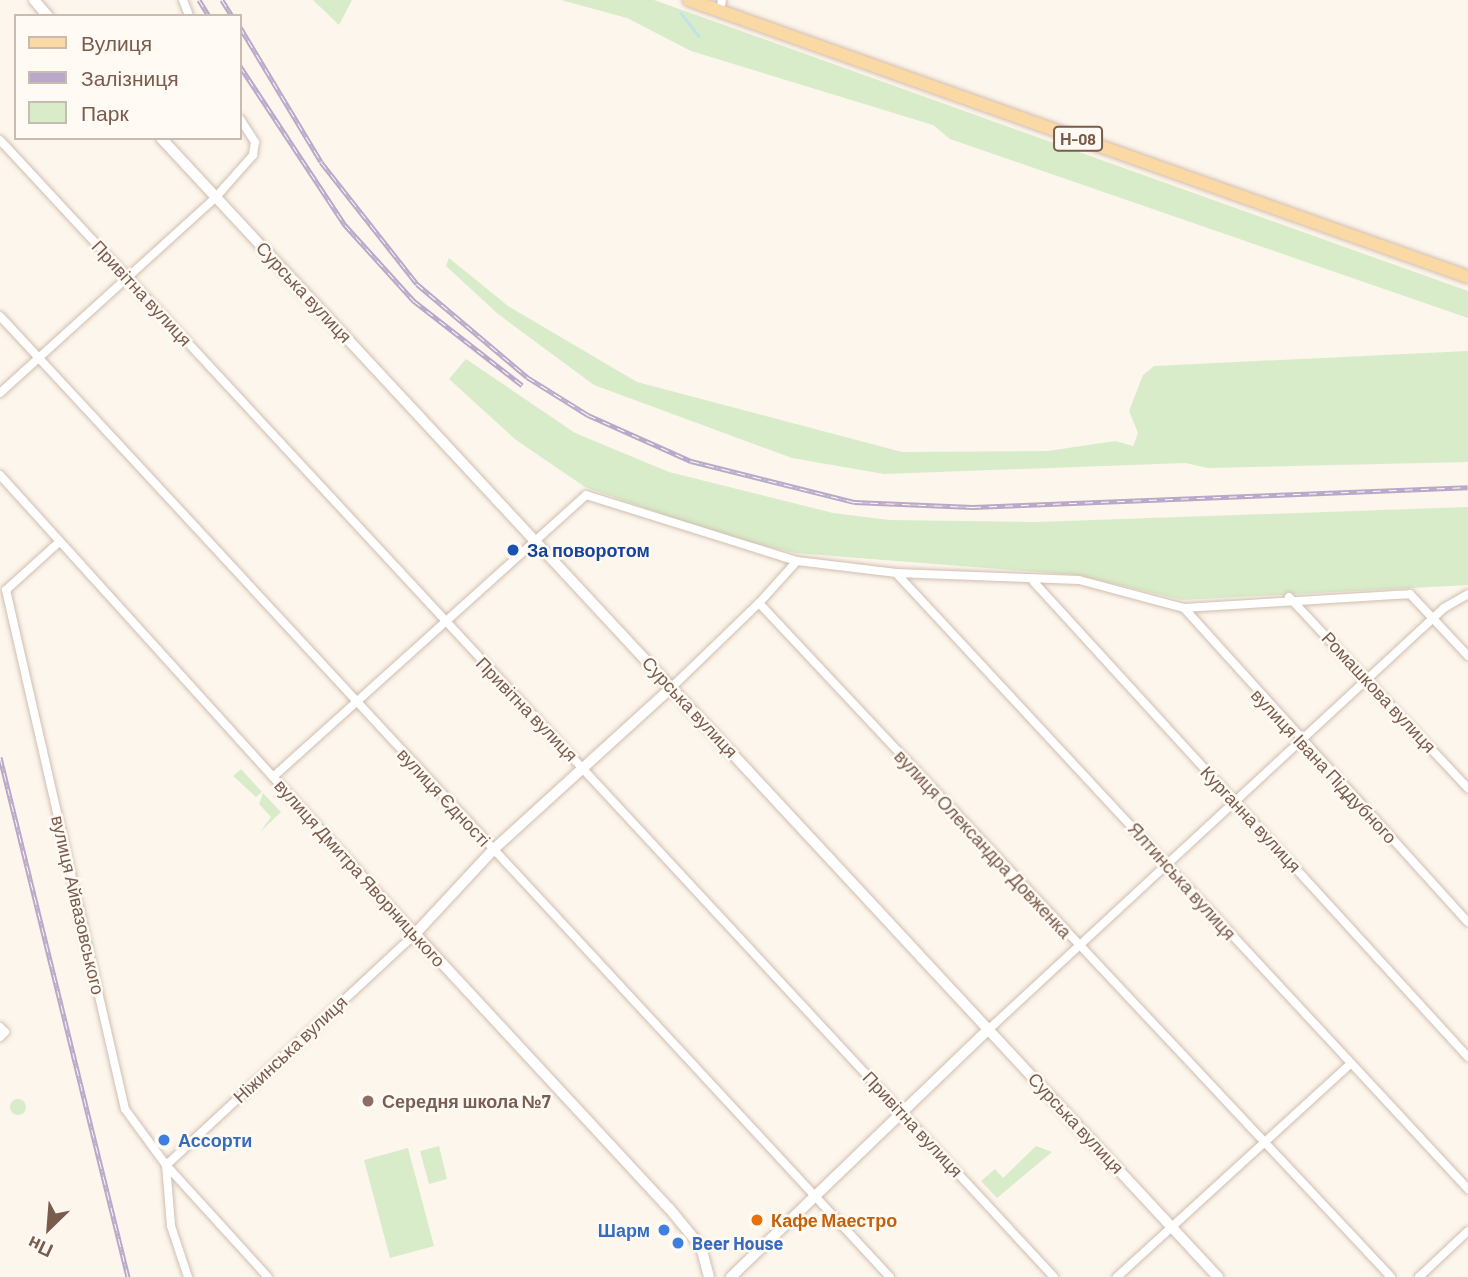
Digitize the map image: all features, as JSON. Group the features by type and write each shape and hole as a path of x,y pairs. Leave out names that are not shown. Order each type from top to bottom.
{"main road":[{"name":"Н-08","path":"689,0 721,6 1468,277"}],"street":[{"path":"34,0 46,14"},
{"path":"0,393 37,356 129,278 216,197 253,155 255,142 242,122"},
{"name":"Привітна вулиця","path":"0,140 442,620 584,769 1054,1277"},
{"name":"Сурська вулиця","path":"164,140 1218,1277"},
{"name":"вулиця Єдності","path":"0,316 890,1277"},
{"name":"вулиця Дмитра Яворницького","path":"0,475 58,543 670,1208 701,1247 709,1277"},
{"path":"273,777 354,699 533,540 570,503 598,495 797,561 896,573 952,571 1033,581 1110,586 1184,608 1289,597 1410,594 1468,656"},
{"name":"вулиця Айвазовського","path":"58,543 6,590 125,1109 166,1165"},
{"path":"415,933 494,850 672,688 759,603 797,561"},
{"name":"Ялтинська вулиця","path":"896,573 1167,868 1468,1189"},
{"name":"Курганна вулиця","path":"1033,581 1468,1057"},
{"path":"731,1277 988,1030 1167,868 1433,620 1468,594"},
{"name":"Ромашкова вулиця","path":"1289,597 1468,788"},
{"name":"вулиця Олександра Довженка","path":"759,603 1078,947 1264,1140 1391,1277"},
{"name":"вулиця Івана Піддубного","path":"1184,608 1300,742 1468,922"},
{"name":"Ніжинська вулиця","path":"166,1165 415,933"},
{"path":"1116,1277 1173,1228 1264,1140 1350,1064"},
{"path":"166,1165 171,1226 188,1277"},
{"path":"166,1165 268,1277"},
{"path":"1419,1277 1468,1231"}],"green space":[{"path":"313,0 352,0 339,25"},
{"path":"561,0 654,0 1468,291 1468,318 950,139 933,125 691,51 627,18"},
{"path":"449,258 508,306 637,382 902,452 1048,451 1115,441 1133,446 1138,433 1129,411 1143,375 1154,366 1468,351 1468,462 1208,468 1185,463 884,474 792,458 594,385 498,314 446,266"},
{"path":"466,359 575,433 669,472 833,513 889,520 1037,522 1468,507 1468,585 1182,600 1077,575 795,553 725,536 585,487 516,440 449,379"},
{"path":"241,769 262,792 256,797 233,776"},
{"path":"263,793 281,812 260,832 271,817 259,804"},
{"path":"15,1099 21,1099 26,1107 24,1113 15,1115 10,1110 10,1104"},
{"path":"439,1146 447,1179 429,1184 420,1151"},
{"path":"1036,1146 1052,1152 997,1198 981,1181 995,1169 1003,1178"},
{"path":"408,1148 434,1246 390,1258 364,1160"}],"waterway":[{"path":"681,13 699,36"}],"railway":[{"path":"199,0 208,14"},
{"path":"222,0 231,14"},
{"path":"242,30 321,162 417,284 527,377 588,415 691,461 854,502 973,507 1468,487"},
{"path":"242,69 345,225 414,301 522,385"},
{"path":"0,757 128,1277"}],"place":[{"name":"За поворотом","path":"513,550"},
{"name":"Середня школа №7","path":"368,1101"},
{"name":"Ассорти","path":"164,1140"},
{"name":"Кафе Маестро","path":"757,1220"},
{"name":"Шарм","path":"664,1230"},
{"name":"Beer House","path":"678,1243"}]}
